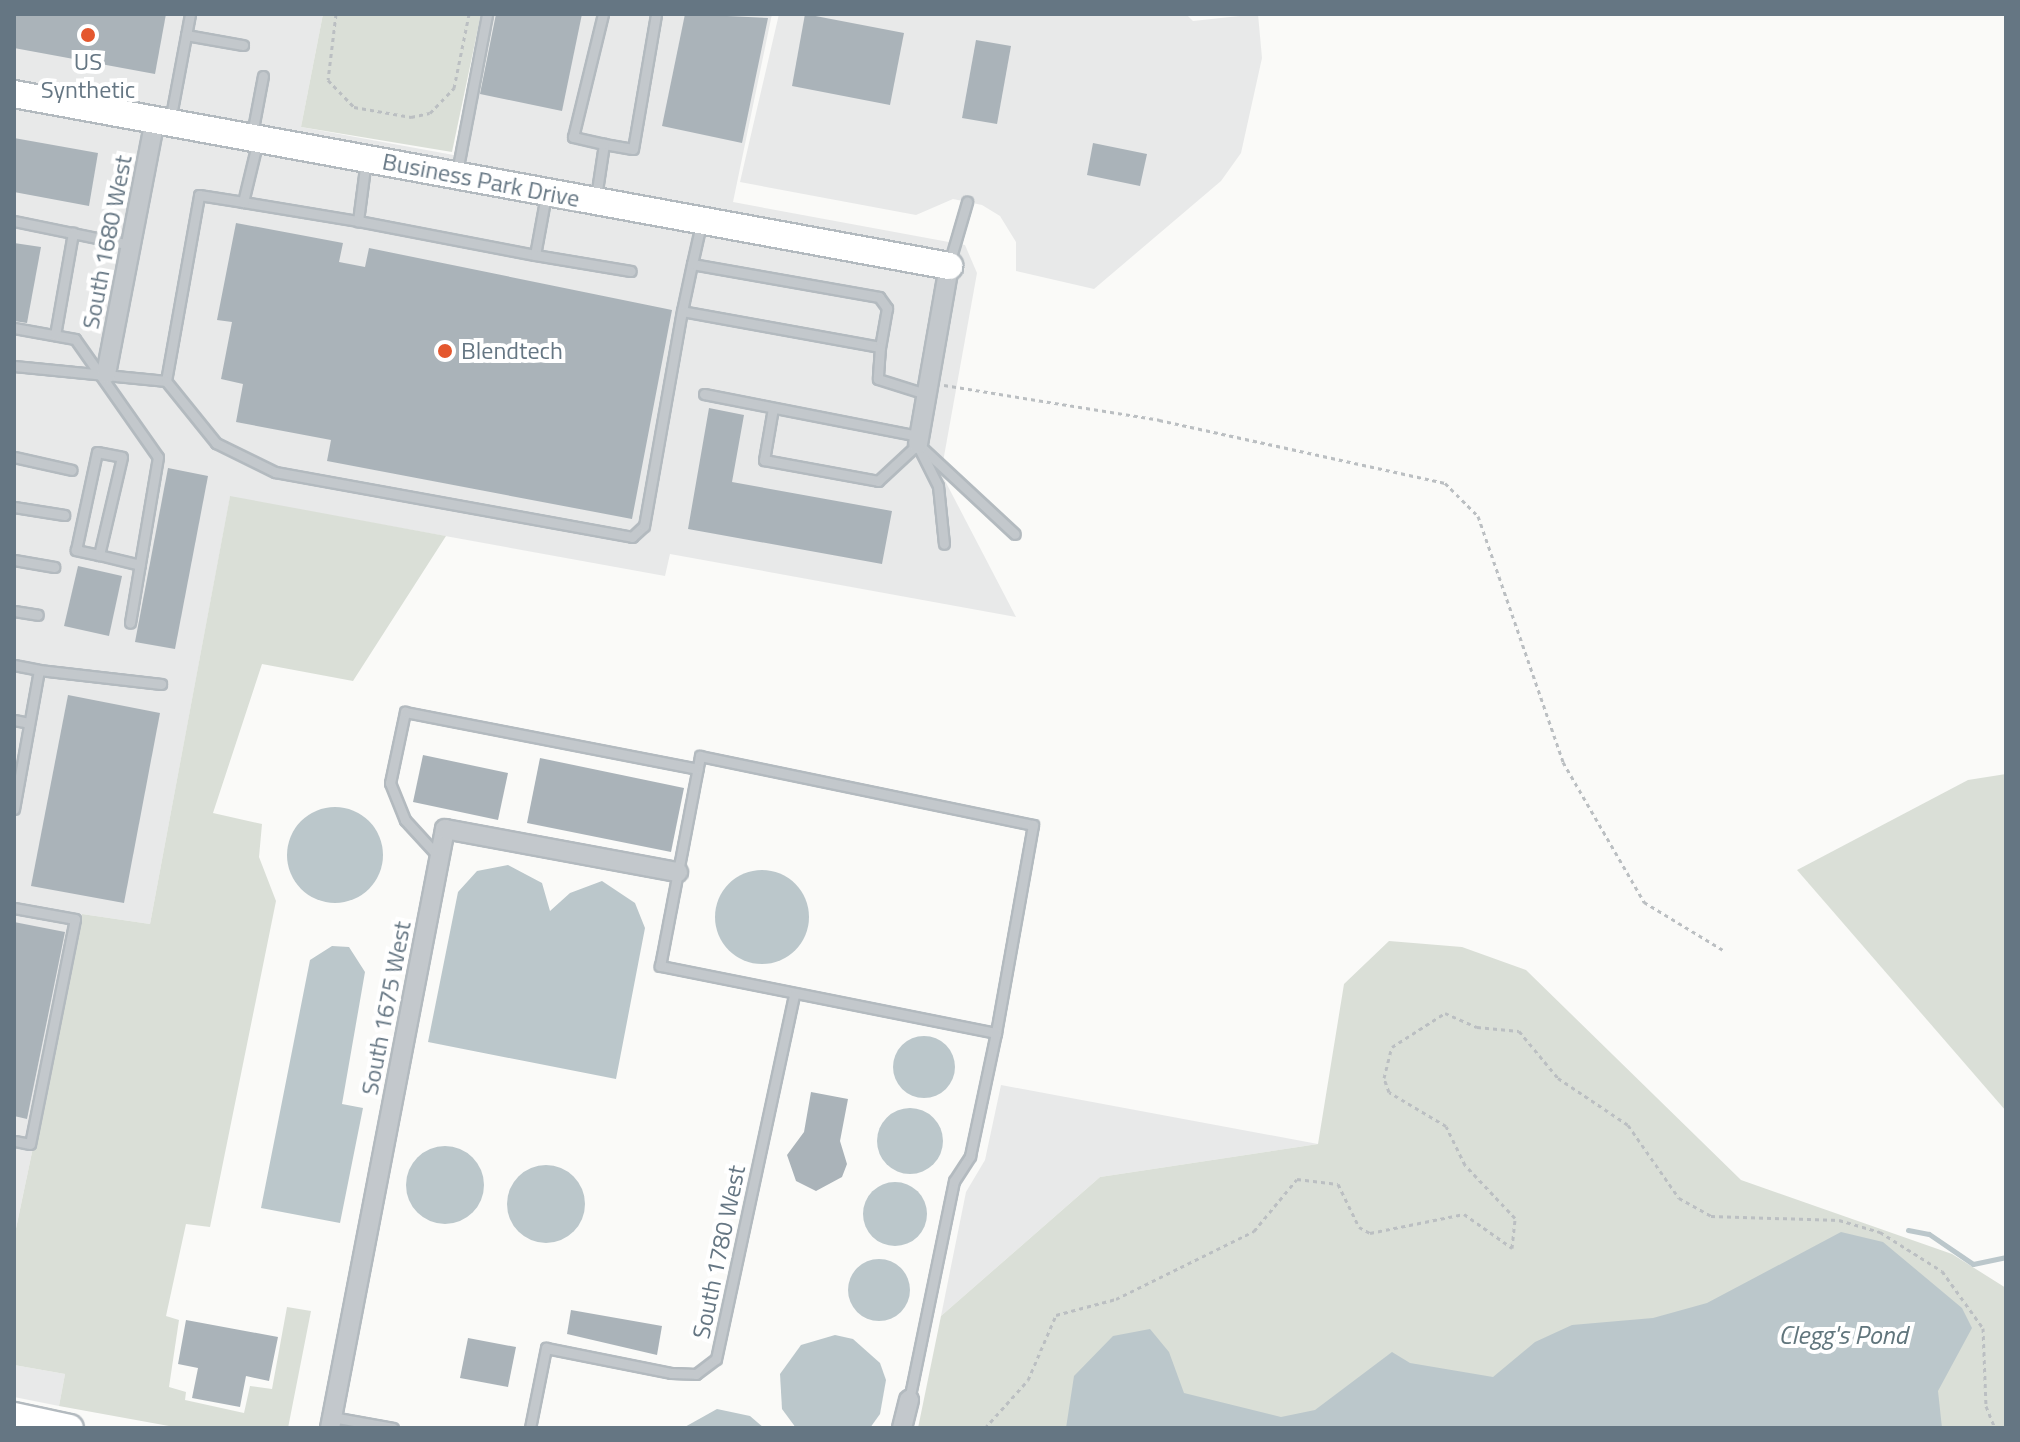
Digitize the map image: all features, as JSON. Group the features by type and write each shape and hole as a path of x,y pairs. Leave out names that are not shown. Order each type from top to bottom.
{"street":[{"name":"Business Park Drive","path":"14,94 949,266"},
{"name":"South 1680 West","path":"106,374 131,245 162,121"},
{"path":"918,440 949,266"},
{"name":"South 1675 West","path":"331,1423 445,829 678,872"},
{"path":"902,1428 909,1400"},
{"path":"14,1416 70,1428"}],"lane":[{"path":"162,121 190,14"},
{"path":"456,175 487,14"},
{"path":"603,14 573,137 633,149 656,14"},
{"path":"186,35 243,45"},
{"path":"243,202 263,76"},
{"path":"595,201 604,144"},
{"path":"358,221 366,158"},
{"path":"535,255 547,192"},
{"path":"166,381 199,195 631,271"},
{"path":"949,266 967,202"},
{"path":"14,366 166,381 216,443 275,472 632,537 644,526 701,220"},
{"path":"14,221 131,245"},
{"path":"55,335 73,233"},
{"path":"692,264 879,297 887,308 878,379 928,388"},
{"path":"682,311 880,347"},
{"path":"14,328 75,339 106,374 158,457 130,623"},
{"path":"704,394 918,440 1015,534"},
{"path":"773,408 764,460 878,481 918,440"},
{"path":"918,440 938,486 944,544"},
{"path":"99,555 122,457 97,452 76,550 140,565"},
{"path":"14,457 72,470"},
{"path":"14,507 64,515"},
{"path":"14,560 54,567"},
{"path":"14,611 38,615"},
{"path":"14,665 161,684"},
{"path":"14,809 18,765 39,670"},
{"path":"440,858 405,820 390,783 405,712 698,769"},
{"path":"14,720 29,723"},
{"path":"909,1400 954,1181 970,1156 996,1033 1033,825 700,756 660,966 996,1033"},
{"path":"14,908 75,919 30,1144 14,1141"},
{"name":"South 1780 West","path":"530,1428 546,1348 671,1373 696,1374 716,1359 794,994"},
{"path":"331,1423 393,1428"}],"path":[{"path":"336,14 328,80 354,107 411,117 430,113 454,88 469,14"},
{"path":"928,388 1159,420 1445,483 1478,516 1563,762 1644,902 1723,950"},
{"path":"985,1428 1028,1380 1056,1315 1146,1286 1254,1231 1297,1179 1338,1184 1359,1227 1370,1233 1464,1214 1512,1248 1515,1218 1465,1165 1446,1126 1389,1092 1384,1078 1392,1047 1445,1013 1477,1027 1519,1031 1558,1078 1639,1136 1679,1198 1711,1216 1839,1220 1880,1232 1942,1271 1983,1328 1986,1406 1995,1428"}],"shaded area":[{"path":"14,14 323,14 301,127 459,156 487,14 772,14 733,202 965,245 977,273 941,473 1016,617 670,554 665,576 230,497 150,924 82,914 14,1238"},
{"path":"323,14 481,14 452,152 301,127"},
{"path":"779,14 1186,14 1193,21 1258,14 1262,58 1241,153 1221,181 1094,289 1016,271 1016,242 1000,216 982,205 953,199 916,215 740,182"},
{"path":"230,496 446,536 353,681 262,664 213,813 262,824 259,857 276,901 210,1227 186,1224 166,1316 179,1320 169,1387 186,1392 185,1400 244,1413 250,1386 272,1389 287,1307 311,1311 288,1428 180,1428 59,1406 65,1374 14,1365 14,1238 82,914 150,924"},
{"path":"2006,774 2006,1111 1797,870 1968,780"},
{"path":"1389,941 1462,947 1526,970 1741,1180 1952,1254 2006,1288 2006,1428 918,1428 941,1316 1100,1177 1318,1144 1344,984"},
{"path":"1001,1085 1318,1144 1100,1177 941,1316 966,1192 985,1160"},
{"path":"14,1365 65,1374 59,1406 14,1397"}],"water":[{"path":"335,807 353,811 369,821 379,837 383,855 379,873 369,889 353,899 335,903 317,899 301,889 291,873 287,855 291,837 301,821 317,811"},
{"path":"508,865 542,883 550,911 570,893 602,881 635,903 645,928 616,1079 428,1042 458,892 477,871"},
{"path":"762,870 780,874 795,884 805,899 809,917 805,935 795,950 780,960 762,964 744,960 729,950 719,935 715,917 719,899 729,884 744,874"},
{"path":"332,946 349,947 365,972 342,1104 363,1108 340,1223 261,1208 310,960"},
{"path":"924,1036 936,1038 946,1045 953,1055 953,1079 946,1089 936,1096 924,1098 912,1096 902,1089 895,1079 893,1067 895,1055 902,1045 912,1038"},
{"path":"903,1108 917,1108 929,1113 938,1122 943,1141 941,1154 934,1165 917,1174 903,1174 891,1169 882,1160 877,1148 877,1134 882,1122 891,1113"},
{"path":"445,1146 460,1149 473,1157 481,1170 484,1185 481,1200 473,1213 460,1221 445,1224 430,1221 417,1213 409,1200 406,1185 409,1170 417,1157 430,1149"},
{"path":"546,1165 561,1168 578,1182 585,1204 582,1219 568,1236 546,1243 531,1240 514,1226 507,1204 510,1189 524,1172"},
{"path":"889,1182 901,1182 918,1191 925,1202 925,1226 918,1237 901,1246 889,1246 877,1241 868,1232 863,1220 863,1208 868,1196 877,1187"},
{"name":"Clegg's Pond","path":"1841,1232 1883,1242 1962,1308 1972,1328 1938,1391 1942,1428 1066,1428 1074,1376 1113,1336 1150,1329 1169,1352 1184,1393 1281,1417 1315,1410 1392,1352 1410,1363 1493,1377 1535,1342 1572,1325 1653,1318 1707,1303"},
{"path":"873,1259 885,1259 901,1268 908,1278 908,1302 901,1312 885,1321 873,1321 853,1307 848,1296 848,1284 862,1264"},
{"path":"835,1335 853,1339 880,1363 886,1380 880,1414 870,1428 796,1428 782,1409 780,1374 801,1345"},
{"path":"717,1409 750,1416 764,1428 683,1428"}],"building":[{"name":"US Synthetic","path":"14,14 166,14 155,74 14,48"},
{"path":"496,14 582,14 562,111 480,94"},
{"path":"685,14 768,18 742,143 662,126"},
{"path":"805,14 904,33 890,105 792,86"},
{"path":"976,40 1011,46 997,124 962,118"},
{"path":"14,138 98,153 89,206 14,192"},
{"path":"1093,143 1147,154 1140,186 1087,175"},
{"name":"Blendtech","path":"236,223 343,243 339,262 365,267 369,248 672,310 632,519 327,461 331,440 236,422 243,384 221,379 232,322 217,320"},
{"path":"14,243 41,247 27,323 14,321"},
{"path":"709,408 744,415 732,482 892,511 882,564 688,529"},
{"path":"168,468 208,476 175,649 135,642"},
{"path":"78,566 122,576 109,636 64,626"},
{"path":"68,695 160,713 124,903 31,886"},
{"path":"423,755 508,773 498,820 413,802"},
{"path":"540,758 684,788 671,852 527,823"},
{"path":"14,922 65,932 27,1119 14,1116"},
{"path":"811,1092 848,1099 840,1141 847,1164 842,1177 816,1191 796,1181 787,1155 804,1132"},
{"path":"571,1310 662,1326 657,1355 567,1334"},
{"path":"186,1320 278,1337 269,1381 246,1376 240,1407 192,1398 198,1368 178,1364"},
{"path":"468,1338 516,1347 508,1387 460,1378"}],"waterway":[{"path":"1908,1230 1929,1234 1973,1264 2006,1257"}],"place":[{"name":"US Synthetic","path":"88,35"},
{"name":"Blendtech","path":"445,351"}]}
